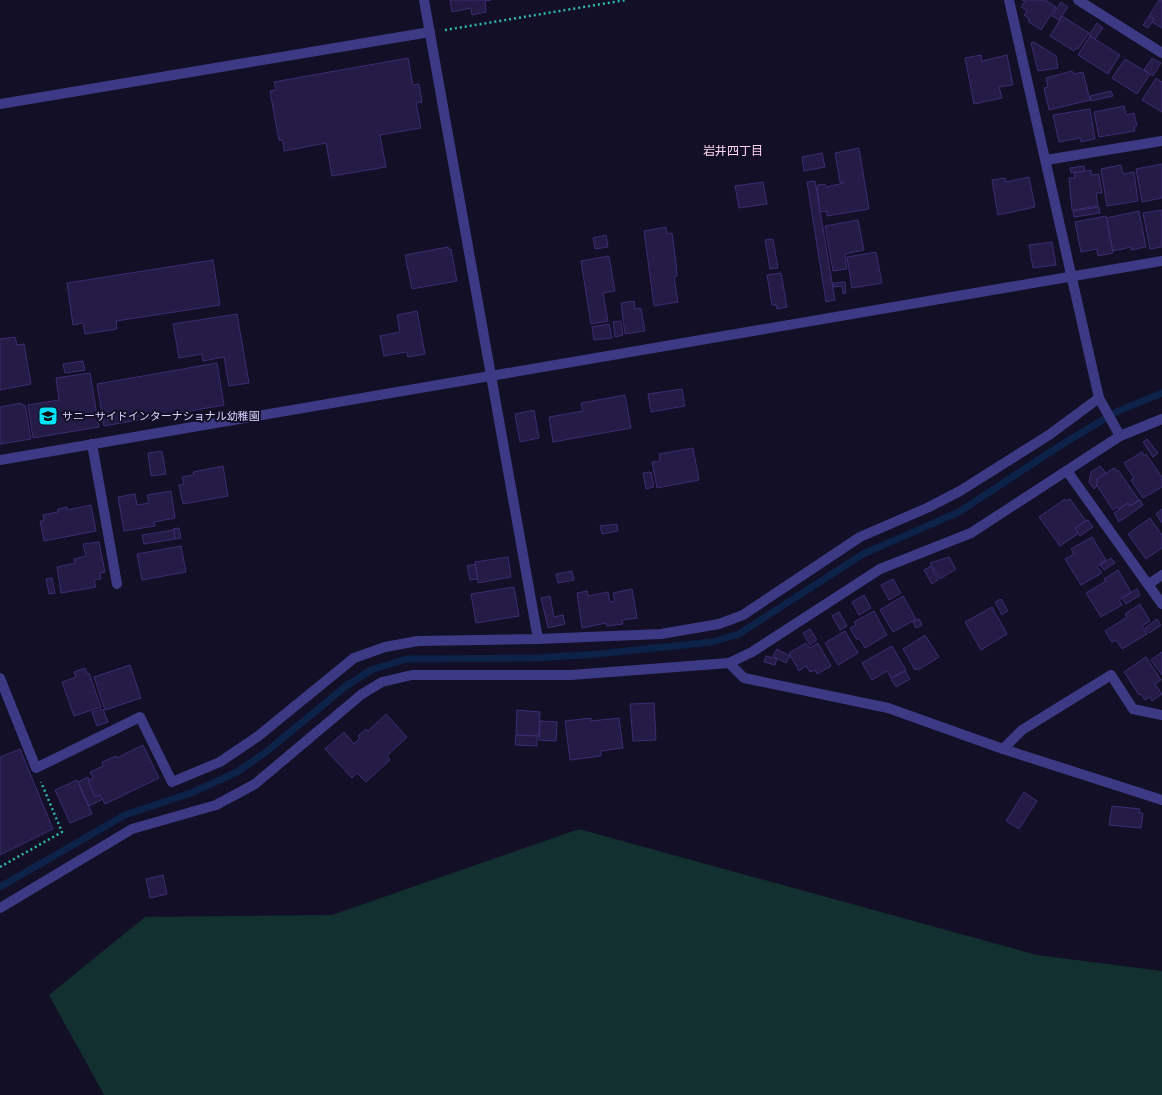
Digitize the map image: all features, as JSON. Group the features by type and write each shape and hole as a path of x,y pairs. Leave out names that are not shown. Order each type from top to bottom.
{"street":[{"path":"424,0 538,639"},
{"path":"1009,0 1071,276 1102,402 1118,431"},
{"path":"1078,0 1162,53"},
{"path":"0,104 430,32"},
{"path":"1046,160 1162,142"},
{"path":"0,460 1162,261"},
{"path":"0,678 36,768 140,717 172,782 220,762 257,737 354,658 385,647 418,641 538,639 661,634 719,624 743,615 860,537 928,508 960,491 1102,402"},
{"path":"0,908 132,829 216,805 255,784 362,694 382,682 412,675 571,675 729,663 752,652 880,568 971,533 1067,471 1118,431 1162,419"},
{"path":"92,444 117,584"},
{"path":"1067,471 1162,604"},
{"path":"1149,584 1162,575"},
{"path":"729,663 744,678 888,708 1003,749 1162,800"},
{"path":"1003,749 1022,730 1111,675 1133,709 1162,715"}],"path":[{"path":"430,32 626,0"},
{"path":"0,867 62,832 36,768"}],"green space":[{"path":"579,829 1037,955 1162,971 1162,1095 104,1095 49,995 145,917 332,915"}],"building":[{"path":"450,0 491,0 485,1 486,12 472,15 471,8 452,12"},
{"path":"1022,0 1045,0 1056,7 1041,30 1028,21 1029,19 1024,15 1027,11 1021,7 1025,2"},
{"path":"1159,0 1162,1 1162,28 1152,22 1154,19 1149,16"},
{"path":"1061,2 1068,7 1059,20 1052,16"},
{"path":"1062,16 1089,33 1078,49 1076,48 1074,51 1050,36"},
{"path":"1149,16 1154,19 1148,28 1143,25"},
{"path":"1097,23 1103,28 1095,39 1089,35"},
{"path":"1090,36 1120,55 1108,74 1078,55"},
{"path":"1034,42 1056,56 1058,68 1038,71 1031,43"},
{"path":"981,55 982,61 1007,55 1013,85 999,87 1002,98 974,104 965,58"},
{"path":"408,58 413,85 419,84 422,102 416,103 421,128 380,135 386,167 332,176 326,143 284,151 283,140 279,140 270,91 276,90 274,82"},
{"path":"1152,58 1161,63 1153,76 1144,70"},
{"path":"1125,59 1150,74 1137,94 1112,78"},
{"path":"1072,71 1073,74 1083,72 1090,100 1049,110 1044,88 1048,87 1046,78"},
{"path":"1156,78 1162,82 1162,112 1142,100"},
{"path":"1111,91 1113,96 1091,101 1090,96"},
{"path":"1124,106 1126,115 1134,113 1137,126 1134,127 1135,131 1099,137 1094,112"},
{"path":"1090,109 1095,139 1081,142 1080,138 1059,142 1053,115"},
{"path":"859,148 869,209 827,216 827,211 820,212 817,185 825,184 826,187 844,183 840,182 835,153"},
{"path":"822,153 825,167 804,171 802,157"},
{"path":"1162,164 1162,198 1142,202 1136,169"},
{"path":"1121,165 1123,174 1134,172 1138,201 1107,206 1101,169"},
{"path":"1084,166 1085,171 1071,173 1070,168"},
{"path":"1091,170 1091,175 1099,174 1102,193 1096,193 1098,206 1072,210 1069,178 1075,178 1074,173"},
{"path":"1029,177 1035,207 998,215 992,180 1005,178 1006,182"},
{"path":"815,181 835,300 826,302 807,182"},
{"path":"763,182 767,204 739,208 735,186"},
{"path":"1099,207 1100,213 1074,217 1073,211"},
{"path":"1162,210 1162,247 1150,249 1143,213"},
{"path":"1139,211 1146,247 1131,250 1131,247 1113,251 1106,218"},
{"path":"1106,216 1113,253 1098,256 1097,249 1081,252 1075,222"},
{"path":"858,220 864,250 845,254 847,269 833,271 825,226"},
{"path":"666,227 667,234 672,233 677,276 674,277 678,302 654,306 644,231"},
{"path":"606,235 608,247 595,249 593,238"},
{"path":"773,239 778,268 770,269 765,240"},
{"path":"1052,242 1056,265 1033,268 1029,245"},
{"path":"448,247 449,250 451,249 457,281 412,289 405,255"},
{"path":"876,252 882,283 852,288 847,257"},
{"path":"609,256 615,291 603,293 608,321 591,324 581,261"},
{"path":"213,260 220,305 116,321 117,329 85,334 83,323 73,325 67,283"},
{"path":"781,273 787,307 777,309 776,305 772,305 767,275"},
{"path":"845,282 846,293 843,294 842,286 833,287 833,283"},
{"path":"634,301 635,309 641,308 645,331 625,334 621,303"},
{"path":"417,311 425,354 408,357 407,352 384,356 380,336 400,332 397,315"},
{"path":"237,314 249,383 229,386 224,357 203,361 202,354 179,358 173,324"},
{"path":"621,321 623,335 615,337 613,322"},
{"path":"609,324 612,338 594,340 592,327"},
{"path":"15,337 17,345 24,344 31,384 0,390 0,339"},
{"path":"83,361 85,370 65,373 63,364"},
{"path":"217,363 224,405 104,426 97,384"},
{"path":"90,373 99,427 33,438 28,405 59,400 56,378"},
{"path":"682,389 685,406 651,412 648,394"},
{"path":"625,395 631,428 553,442 549,417 583,411 581,403"},
{"path":"21,403 21,405 25,405 31,439 0,444 0,407"},
{"path":"534,410 539,438 520,442 515,414"},
{"path":"1147,439 1158,453 1153,457 1143,442"},
{"path":"693,448 699,480 657,488 652,462 660,461 659,454"},
{"path":"162,451 166,474 151,476 148,453"},
{"path":"1142,452 1144,456 1146,454 1162,477 1162,487 1143,498 1131,480 1134,478 1124,463"},
{"path":"223,466 228,496 183,504 179,485 184,484 182,477 194,475 193,472"},
{"path":"1100,466 1106,473 1096,480 1098,483 1094,489 1089,482 1091,472"},
{"path":"1114,468 1117,471 1118,470 1139,500 1130,506 1128,503 1119,509 1117,507 1113,510 1096,484 1098,482 1096,480"},
{"path":"651,472 654,487 646,489 643,473"},
{"path":"171,491 175,518 154,522 155,526 124,531 118,497 135,494 137,505 149,503 147,495"},
{"path":"1065,499 1067,501 1070,499 1086,521 1075,528 1079,533 1060,546 1039,517"},
{"path":"1140,500 1143,505 1119,522 1114,513 1128,503 1130,506"},
{"path":"91,505 96,531 44,541 40,521 44,521 43,515 58,512 58,509 67,507 67,510"},
{"path":"1162,509 1162,523 1156,514"},
{"path":"1150,518 1162,535 1162,548 1146,559 1128,534"},
{"path":"1088,520 1093,527 1080,536 1075,528"},
{"path":"617,524 618,531 602,534 600,526"},
{"path":"179,528 181,538 175,539 173,529"},
{"path":"174,530 175,539 144,544 142,535"},
{"path":"1092,537 1106,560 1097,566 1102,573 1081,585 1065,559 1074,554 1071,549"},
{"path":"99,542 105,572 100,573 101,579 94,580 96,587 61,593 57,567 75,563 74,559 86,556 83,544"},
{"path":"181,546 186,572 142,580 137,554"},
{"path":"508,557 511,577 478,583 475,562"},
{"path":"949,557 956,569 940,579 930,563"},
{"path":"1111,558 1115,563 1104,570 1100,565"},
{"path":"475,564 478,579 470,580 467,566"},
{"path":"931,566 938,580 932,584 924,570"},
{"path":"1118,570 1131,592 1119,600 1122,605 1101,617 1086,593 1106,581 1104,579"},
{"path":"572,571 574,580 558,583 556,574"},
{"path":"52,578 55,593 49,594 46,579"},
{"path":"893,579 901,593 889,600 881,585"},
{"path":"514,587 519,616 476,623 471,594"},
{"path":"632,589 637,618 622,620 623,624 607,626 606,623 582,628 577,593 587,591 588,596 608,592 610,602 615,601 613,593"},
{"path":"1137,589 1140,595 1126,604 1122,598"},
{"path":"864,595 871,608 859,615 852,602"},
{"path":"550,596 554,617 563,615 565,624 548,628 541,598"},
{"path":"903,596 916,619 893,632 880,610"},
{"path":"1001,599 1008,611 1002,615 995,602"},
{"path":"1140,604 1150,621 1142,626 1147,634 1122,649 1116,640 1112,642 1105,631 1127,617 1125,614"},
{"path":"992,607 1007,634 981,650 965,622"},
{"path":"874,611 887,635 865,648 859,638 857,640 850,628 856,625 854,622"},
{"path":"839,612 847,626 840,630 832,616"},
{"path":"919,619 922,625 916,628 913,622"},
{"path":"1157,619 1161,625 1149,633 1145,628"},
{"path":"810,629 817,640 810,645 803,633"},
{"path":"845,631 858,653 838,665 825,643"},
{"path":"925,635 939,657 918,670 917,668 915,670 903,649"},
{"path":"806,643 810,648 818,643 831,666 817,674 815,670 810,672 806,666 799,671 789,653"},
{"path":"892,646 906,670 891,678 887,671 872,680 862,663"},
{"path":"777,649 790,656 786,663 773,656"},
{"path":"1162,652 1162,675 1151,660"},
{"path":"766,656 777,659 775,665 764,662"},
{"path":"1146,657 1161,680 1155,684 1162,694 1152,701 1150,697 1145,700 1141,694 1139,695 1124,672"},
{"path":"130,665 141,698 105,710 94,677"},
{"path":"85,668 87,674 89,673 101,707 74,716 62,682 76,677 74,672"},
{"path":"905,671 910,679 896,687 891,679"},
{"path":"654,703 656,740 633,741 630,704"},
{"path":"103,709 108,722 97,726 92,712"},
{"path":"517,710 540,712 539,736 516,735"},
{"path":"386,714 407,737 387,756 390,760 366,782 357,773 352,778 325,749 344,732 354,744 360,738 358,736 366,729 368,731"},
{"path":"591,718 591,721 619,718 623,748 601,751 601,756 570,760 565,721"},
{"path":"540,721 557,722 556,741 539,740"},
{"path":"516,735 537,736 537,746 515,745"},
{"path":"143,745 159,778 105,804 100,795 95,797 88,781 93,778 90,772 103,766 102,762 116,756 117,758"},
{"path":"20,749 53,829 0,855 0,757"},
{"path":"88,777 90,780 88,781 95,797 100,795 103,799 89,806 78,782"},
{"path":"77,780 92,814 70,823 55,790"},
{"path":"1024,792 1037,801 1019,829 1006,821"},
{"path":"1112,806 1140,809 1139,813 1143,813 1141,828 1109,825"},
{"path":"163,875 167,894 150,898 146,879"}],"waterway":[{"path":"0,887 125,815 191,793 237,772 266,752 346,686 371,670 406,659 536,658 598,654 712,642 739,634 863,554 959,512 1061,445 1116,412 1162,393"}],"place":[{"name":"サニーサイドインターナショナル幼稚園","path":"48,416"}],"district":[{"name":"岩井四丁目","path":"733,151"}]}
